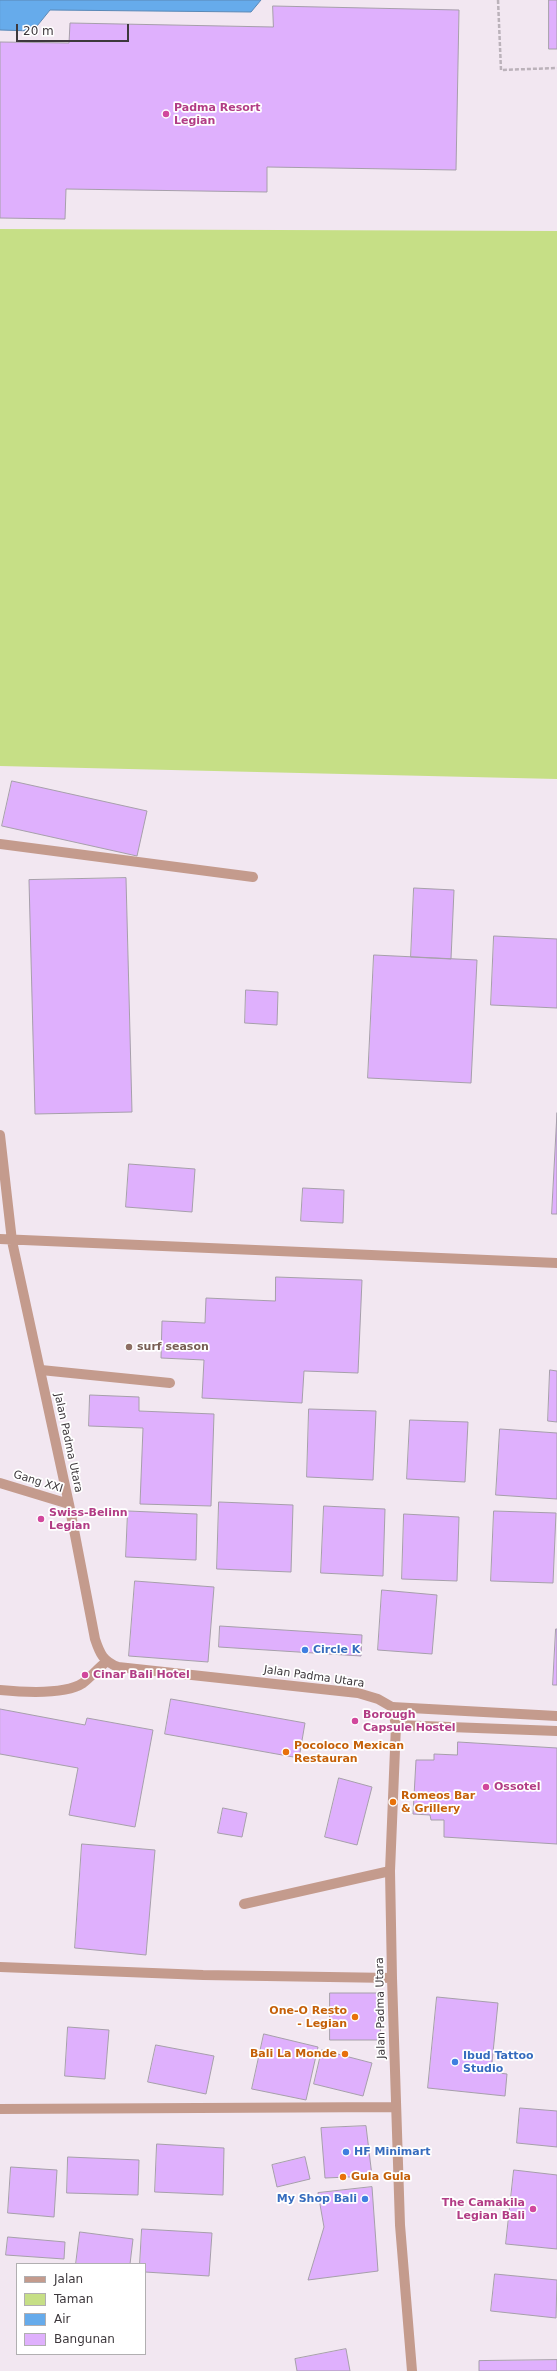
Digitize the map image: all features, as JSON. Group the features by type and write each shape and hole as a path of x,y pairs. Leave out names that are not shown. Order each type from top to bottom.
{"street":[{"path":"0,844 253,877"},
{"name":"Jalan Padma Utara","path":"0,1135 12,1241 41,1370 95,1639 99,1652 106,1662 118,1667 358,1693 378,1699 392,1707 396,1725 390,1871 392,1978 400,2225 412,2371"},
{"path":"0,1239 12,1241 557,1263"},
{"path":"41,1370 170,1383"},
{"name":"Gang XXI","path":"0,1483 69,1504"},
{"path":"0,1690 24,1692 66,1689 82,1684 106,1662"},
{"path":"392,1707 557,1716"},
{"path":"396,1725 557,1731"},
{"path":"244,1904 390,1871"},
{"path":"0,1967 203,1975 392,1978"},
{"path":"0,2109 396,2107"}],"path":[{"path":"498,0 500,70 557,68"}],"green space":[{"path":"0,229 557,231 557,779 0,766"}],"water":[{"path":"0,0 261,0 251,12 50,10 33,31 0,30"}],"building":[{"path":"549,0 557,0 557,49 549,49"},
{"path":"273,6 459,10 456,170 267,167 267,192 66,189 65,219 0,218 0,42 69,43 70,23 273,27"},
{"path":"12,781 147,811 137,856 2,826"},
{"path":"126,878 132,1112 35,1114 29,880"},
{"path":"414,888 454,890 451,959 411,957"},
{"path":"494,936 557,939 557,1008 491,1005"},
{"path":"374,955 477,960 471,1083 368,1078"},
{"path":"246,990 278,992 277,1025 245,1023"},
{"path":"557,1113 557,1214 552,1214"},
{"path":"129,1164 195,1169 192,1212 126,1207"},
{"path":"303,1188 344,1190 343,1223 301,1221"},
{"path":"276,1277 362,1280 358,1373 304,1371 302,1403 202,1398 204,1360 161,1358 162,1321 205,1323 206,1298 275,1301"},
{"path":"550,1370 557,1371 557,1422 548,1421"},
{"path":"90,1395 139,1397 139,1411 214,1414 211,1506 140,1504 143,1428 89,1426"},
{"path":"309,1409 376,1411 373,1480 307,1477"},
{"path":"410,1420 468,1422 465,1482 407,1479"},
{"path":"500,1429 557,1433 557,1499 496,1495"},
{"path":"219,1502 293,1505 291,1572 217,1569"},
{"path":"324,1506 385,1509 383,1576 321,1573"},
{"path":"128,1511 197,1514 196,1560 126,1557"},
{"path":"494,1511 556,1513 553,1583 491,1581"},
{"path":"404,1514 459,1517 457,1581 402,1579"},
{"path":"135,1581 214,1587 208,1662 129,1656"},
{"path":"382,1590 437,1595 432,1654 378,1650"},
{"path":"220,1626 362,1635 361,1656 219,1647"},
{"path":"556,1629 557,1685 553,1685"},
{"path":"171,1699 305,1723 299,1758 165,1734"},
{"path":"0,1709 85,1725 87,1718 153,1730 135,1827 69,1815 78,1768 0,1754"},
{"name":"Ossotel","path":"458,1742 557,1748 557,1844 444,1837 444,1820 431,1820 430,1815 413,1814 416,1760 434,1760 434,1754 457,1755"},
{"path":"339,1778 372,1787 357,1845 325,1837"},
{"path":"223,1808 247,1813 242,1837 218,1833"},
{"path":"82,1844 155,1850 146,1955 75,1948"},
{"name":"One-O Resto - Legian","path":"330,1993 378,1993 381,2040 330,2040"},
{"path":"437,1997 498,2003 491,2072 507,2074 505,2096 428,2088"},
{"path":"68,2027 109,2030 105,2079 65,2076"},
{"path":"264,2034 318,2047 306,2100 252,2089"},
{"path":"156,2045 214,2056 206,2094 148,2082"},
{"path":"322,2050 372,2063 363,2096 314,2084"},
{"path":"520,2108 557,2111 557,2147 517,2143"},
{"name":"HF Minimart","path":"366,2126 372,2176 325,2178 321,2128"},
{"path":"157,2144 224,2148 223,2195 155,2192"},
{"path":"68,2157 139,2160 138,2195 67,2193"},
{"path":"305,2157 310,2179 277,2187 272,2165"},
{"path":"11,2167 57,2170 54,2217 8,2213"},
{"name":"The Camakila Legian Bali","path":"514,2170 557,2175 557,2249 506,2244"},
{"path":"372,2187 378,2271 308,2280 324,2227 318,2193"},
{"path":"142,2229 212,2233 209,2276 146,2272 146,2263 140,2263"},
{"path":"80,2232 133,2239 130,2263 76,2263"},
{"path":"8,2237 65,2242 64,2259 6,2255"},
{"path":"495,2274 557,2280 556,2318 491,2311"},
{"path":"346,2349 350,2371 297,2371 295,2359"},
{"path":"557,2360 557,2371 479,2371 479,2361"}],"place":[{"name":"Padma Resort Legian","path":"166,114"},
{"name":"surf season","path":"129,1347"},
{"name":"Swiss-Belinn Legian","path":"41,1519"},
{"name":"Circle K","path":"305,1650"},
{"name":"Cinar Bali Hotel","path":"85,1675"},
{"name":"Borough Capsule Hostel","path":"355,1721"},
{"name":"Pocoloco Mexican Restauran","path":"286,1752"},
{"name":"Ossotel","path":"486,1787"},
{"name":"Romeos Bar & Grillery","path":"393,1802"},
{"name":"One-O Resto - Legian","path":"355,2017"},
{"name":"Bali La Monde","path":"345,2054"},
{"name":"Ibud Tattoo Studio","path":"455,2062"},
{"name":"HF Minimart","path":"346,2152"},
{"name":"Gula Gula","path":"343,2177"},
{"name":"My Shop Bali","path":"365,2199"},
{"name":"The Camakila Legian Bali","path":"533,2209"}]}
